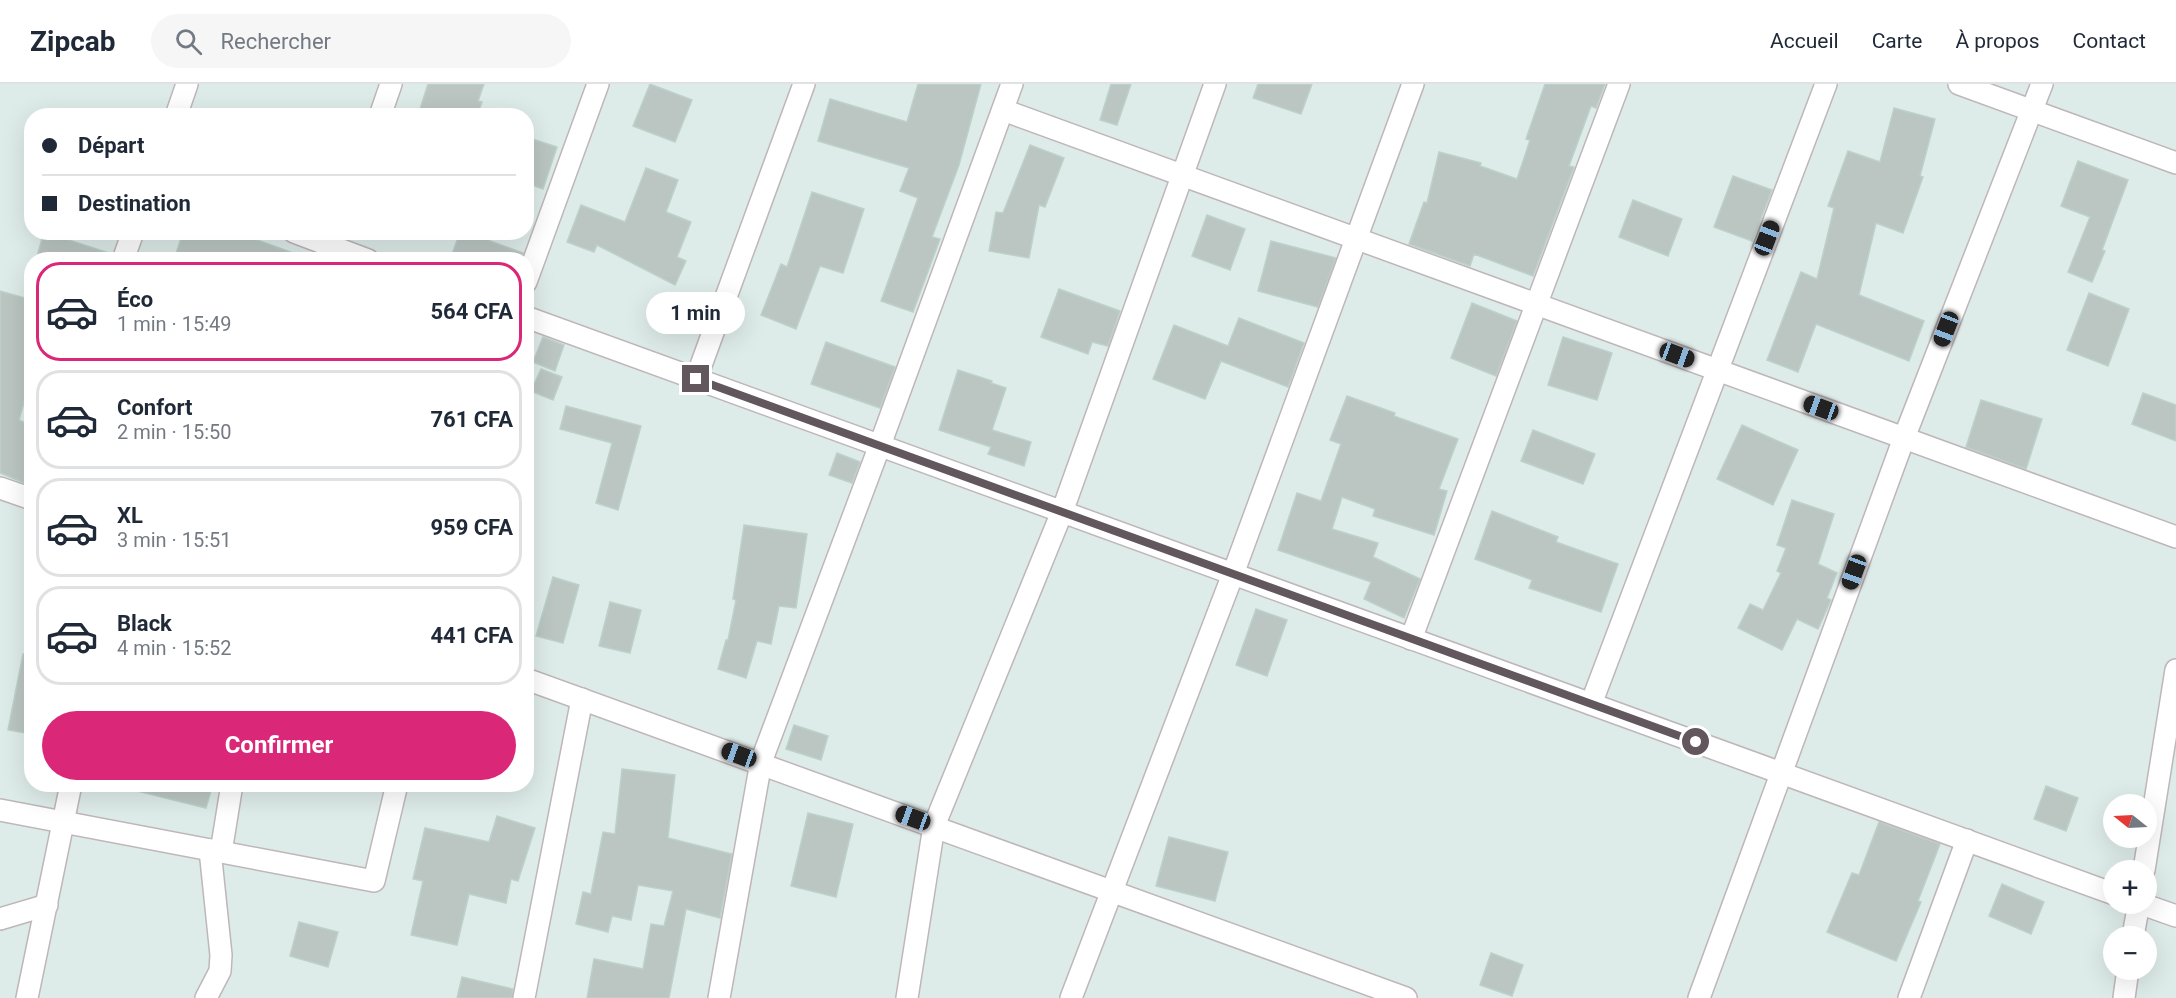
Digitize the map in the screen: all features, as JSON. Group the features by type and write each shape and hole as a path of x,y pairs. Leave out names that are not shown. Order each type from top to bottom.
{"street":[{"path":"179,108 188,84"},
{"path":"383,108 391,84"},
{"path":"534,260 598,84"},
{"path":"696,379 804,84"},
{"path":"719,998 761,762 1012,84"},
{"path":"907,998 934,826 1062,512 1215,84"},
{"path":"1071,998 1233,574 1413,84"},
{"path":"1412,639 1619,84"},
{"path":"1591,704 1826,84"},
{"path":"1959,84 2176,163"},
{"path":"1699,998 1904,438 2042,84"},
{"path":"1003,110 2176,537"},
{"path":"316,240 347,252"},
{"path":"534,320 2103,890"},
{"path":"0,488 24,496"},
{"path":"2146,860 2176,670"},
{"path":"534,682 761,762 1406,998"},
{"path":"524,998 582,699"},
{"path":"27,998 70,792"},
{"path":"206,998 220,971 215,851 230,792"},
{"path":"0,810 374,881 395,792"},
{"path":"1909,998 1966,840"},
{"path":"0,919 46,905"},
{"path":"2157,909 2176,916"},
{"path":"2124,998 2126,980"}],"building":[{"path":"428,84 484,84 478,101 482,102 480,108 420,108"},
{"path":"650,84 692,100 675,142 633,126"},
{"path":"918,84 981,84 959,165 932,237 940,239 913,312 881,301 918,198 900,191 909,168 818,141 830,99 907,122"},
{"path":"1111,84 1131,84 1117,125 1100,120"},
{"path":"1258,84 1312,84 1301,114 1253,98"},
{"path":"1545,84 1605,84 1596,108 1591,106 1569,166 1574,167 1533,276 1474,254 1470,266 1409,244 1424,202 1427,203 1439,152 1481,163 1480,166 1517,179 1530,140 1526,139"},
{"path":"1894,108 1935,119 1920,176 1923,177 1903,233 1876,223 1859,295 1924,321 1909,361 1816,324 1798,372 1767,360 1801,272 1817,279 1834,208 1828,206 1848,151 1880,162"},
{"path":"534,140 557,147 543,189 534,186"},
{"path":"1030,145 1064,158 1045,207 1039,205 1029,258 989,251 996,212 1003,213"},
{"path":"2078,161 2128,180 2102,250 2105,251 2092,282 2068,272 2090,217 2061,206"},
{"path":"646,168 678,180 666,212 691,222 677,257 686,261 675,285 597,245 594,252 567,242 581,205 625,222"},
{"path":"1733,176 1772,190 1752,241 1714,227"},
{"path":"812,192 864,209 843,273 820,266 796,329 761,315 781,264 787,267"},
{"path":"1633,200 1682,219 1668,256 1619,237"},
{"path":"1207,215 1245,229 1230,270 1192,256"},
{"path":"42,240 69,240 106,252 38,252"},
{"path":"180,240 257,240 290,252 177,252"},
{"path":"457,240 488,240 520,252 453,252"},
{"path":"1271,241 1336,258 1318,307 1258,291"},
{"path":"1059,289 1120,311 1108,346 1092,342 1088,354 1041,337"},
{"path":"0,291 24,298 24,402 19,420 24,422 24,483 0,473"},
{"path":"2089,293 2129,309 2108,366 2067,350"},
{"path":"1472,303 1517,321 1496,376 1451,358"},
{"path":"1239,318 1304,343 1288,387 1221,361 1205,399 1153,379 1174,325 1228,346"},
{"path":"543,337 564,345 555,371 534,362"},
{"path":"1563,337 1612,353 1597,400 1548,385"},
{"path":"826,342 895,367 880,408 811,384"},
{"path":"541,369 562,377 553,400 534,392 534,384"},
{"path":"958,370 1006,388 992,430 1031,442 1024,466 988,454 991,447 939,430"},
{"path":"2143,393 2176,405 2176,441 2132,424"},
{"path":"1347,396 1458,439 1439,489 1447,491 1434,535 1373,516 1375,509 1342,497 1332,529 1378,543 1373,557 1420,579 1404,618 1364,599 1371,582 1278,550 1297,493 1321,501 1341,444 1330,440"},
{"path":"1981,400 2042,419 2026,469 1966,447"},
{"path":"566,406 641,426 618,510 596,503 612,443 560,429"},
{"path":"1742,425 1798,450 1773,505 1717,479"},
{"path":"1533,430 1595,454 1583,484 1521,461"},
{"path":"837,453 860,462 852,483 829,475"},
{"path":"1792,500 1834,514 1818,564 1837,573 1827,598 1831,600 1818,629 1797,619 1782,650 1738,628 1750,604 1763,610 1781,573 1777,571 1786,548 1777,545"},
{"path":"1492,511 1558,537 1556,542 1618,564 1601,612 1529,588 1532,580 1475,559"},
{"path":"744,525 807,534 796,608 779,606 771,644 757,641 746,678 718,669 726,640 728,640 736,600 733,599"},
{"path":"553,577 579,585 563,643 536,636"},
{"path":"610,602 641,610 630,653 599,646"},
{"path":"1256,609 1287,620 1267,676 1236,665"},
{"path":"23,654 24,654 24,733 8,730"},
{"path":"794,725 828,736 821,760 786,749"},
{"path":"622,769 675,775 668,838 732,854 720,918 686,909 669,998 587,998 594,959 643,969 651,924 664,926 673,891 638,885 631,920 612,916 608,932 576,924 583,892 591,894 603,832 615,834"},
{"path":"2046,786 2078,798 2066,831 2034,819"},
{"path":"141,792 211,792 206,808"},
{"path":"808,813 853,824 836,897 791,886"},
{"path":"497,816 535,828 518,881 511,879 506,903 469,894 457,945 411,935 423,881 413,879 425,828 489,842"},
{"path":"1879,822 1940,844 1918,901 1921,902 1896,961 1827,932 1852,873 1859,875"},
{"path":"1169,837 1228,852 1215,901 1156,886"},
{"path":"2002,884 2044,902 2031,934 1989,916"},
{"path":"299,922 338,932 328,967 290,956"},
{"path":"1491,953 1523,965 1512,996 1480,985"},
{"path":"462,977 513,989 512,998 457,998"}],"route":[{"path":"696,379 1696,742"}]}
